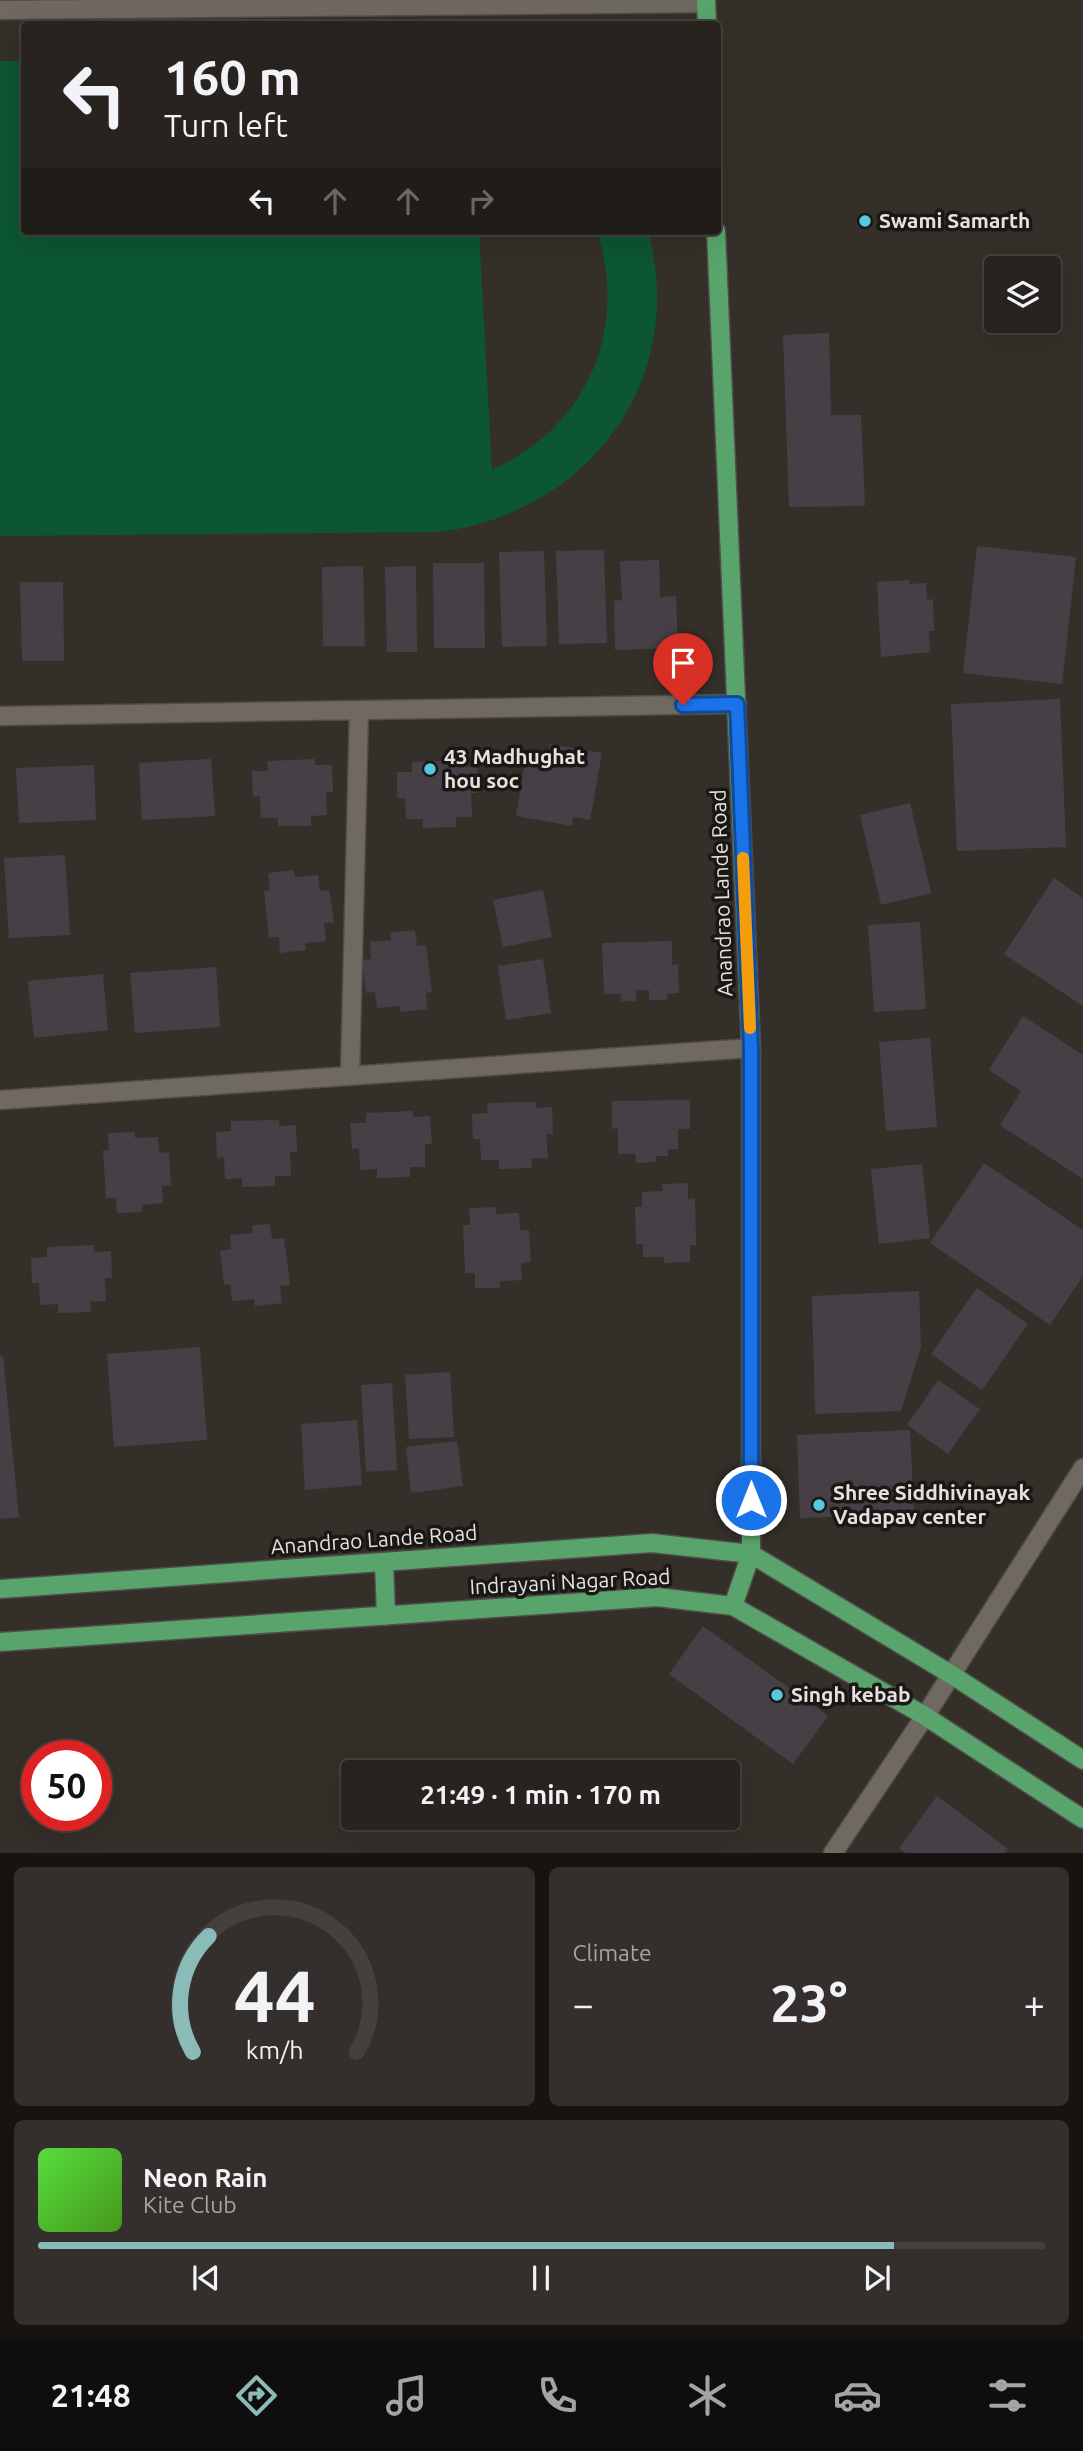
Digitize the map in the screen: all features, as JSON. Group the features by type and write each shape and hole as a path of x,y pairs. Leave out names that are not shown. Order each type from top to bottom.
{"main road":[{"path":"706,1 707,21"},
{"name":"Anandrao Lande Road","path":"716,235 751,1048 751,1554 733,1606"},
{"name":"Anandrao Lande Road","path":"0,1589 652,1543 751,1554"},
{"path":"751,1554 951,1675 1083,1760"},
{"path":"384,1562 386,1616"},
{"name":"Indrayani Nagar Road","path":"0,1642 657,1597 733,1606 925,1716 1083,1819"}],"street":[{"path":"0,10 706,1"},
{"path":"0,716 737,704"},
{"path":"351,1076 359,710"},
{"path":"0,1100 751,1048"},
{"path":"832,1853 925,1716 1083,1468"}],"green space":[{"path":"0,61 21,61 21,235 479,235 492,470 525,451 553,428 575,402 592,372 603,339 607,304 606,268 598,235 649,235 657,286 654,338 639,387 615,431 581,468 540,498 492,520 438,532 0,536"}],"building":[{"path":"829,333 831,415 861,415 865,506 789,507 783,335"},
{"path":"977,546 1076,557 1062,684 963,673"},
{"path":"604,550 607,643 559,644 556,551"},
{"path":"544,551 547,646 502,647 499,552"},
{"path":"659,560 660,597 676,596 678,648 615,650 614,601 622,600 620,561"},
{"path":"433,563 484,563 485,648 434,648"},
{"path":"363,566 365,646 323,646 322,567"},
{"path":"416,566 417,652 387,652 385,567"},
{"path":"909,580 909,584 926,583 927,600 933,599 934,631 929,631 930,652 881,657 877,582"},
{"path":"20,582 63,582 64,661 22,661"},
{"path":"1060,699 1066,847 957,851 951,704"},
{"path":"550,744 602,753 590,820 573,817 572,826 516,816 525,762 546,766"},
{"path":"211,759 215,816 142,820 139,763"},
{"path":"315,759 315,765 332,765 333,792 326,792 327,815 311,816 311,826 278,826 278,818 261,818 260,796 253,797 252,771 268,771 267,761"},
{"path":"460,760 460,767 477,766 478,793 471,793 472,817 456,817 456,827 423,828 423,819 406,819 405,798 397,798 397,772 412,772 412,762"},
{"path":"94,765 96,820 19,823 16,768"},
{"path":"910,803 931,893 881,905 860,815"},
{"path":"65,855 70,935 9,938 4,858"},
{"path":"294,870 295,877 318,875 320,891 329,890 334,922 324,923 326,941 305,943 306,950 280,953 279,937 269,938 264,891 270,890 268,873"},
{"path":"1054,878 1083,898 1083,1006 1004,954"},
{"path":"543,890 552,937 503,947 493,900"},
{"path":"920,922 926,1009 874,1012 868,925"},
{"path":"415,930 417,946 426,945 432,992 426,993 427,1009 400,1012 400,1006 377,1008 375,992 366,993 362,960 371,959 370,942 391,940 390,933"},
{"path":"672,941 672,965 678,964 679,993 667,994 667,1000 649,1000 649,990 636,990 636,1001 621,1001 621,994 604,994 602,943"},
{"path":"543,959 551,1013 506,1020 498,966"},
{"path":"216,967 220,1027 135,1033 130,973"},
{"path":"103,974 108,1030 34,1038 28,981"},
{"path":"1023,1016 1083,1055 1083,1179 1000,1125 1021,1091 989,1070"},
{"path":"930,1038 937,1127 886,1131 879,1042"},
{"path":"690,1100 690,1129 678,1129 678,1149 668,1149 668,1156 656,1156 656,1162 636,1163 635,1154 618,1154 618,1128 612,1129 612,1101"},
{"path":"535,1102 536,1108 552,1107 553,1134 546,1134 548,1158 531,1158 532,1168 499,1169 499,1160 481,1160 480,1139 473,1139 472,1114 488,1113 487,1103"},
{"path":"413,1111 413,1117 430,1116 432,1144 425,1144 425,1167 410,1167 410,1177 377,1178 377,1169 360,1170 359,1148 352,1149 350,1123 366,1123 366,1113"},
{"path":"279,1120 279,1126 296,1125 297,1152 290,1152 291,1176 275,1176 275,1186 242,1187 242,1178 225,1179 224,1157 217,1158 216,1132 231,1131 231,1121"},
{"path":"135,1132 135,1138 158,1137 159,1153 169,1152 171,1185 162,1186 163,1203 142,1205 142,1212 117,1213 116,1198 106,1198 103,1150 109,1150 108,1133"},
{"path":"984,1163 1083,1230 1083,1276 1050,1325 930,1243"},
{"path":"922,1164 930,1238 879,1244 871,1169"},
{"path":"688,1183 688,1199 695,1198 696,1245 690,1245 690,1262 664,1263 664,1257 643,1257 643,1244 636,1244 635,1207 642,1207 642,1192 663,1191 662,1184"},
{"path":"496,1207 496,1214 519,1213 520,1230 529,1230 531,1262 521,1263 522,1280 500,1281 500,1288 475,1288 475,1273 465,1273 463,1225 470,1225 469,1208"},
{"path":"270,1224 272,1239 284,1238 290,1285 280,1286 282,1303 255,1306 254,1299 232,1301 230,1284 224,1285 220,1251 231,1249 230,1235 253,1233 252,1225"},
{"path":"94,1245 94,1252 111,1251 112,1278 105,1278 106,1301 90,1302 91,1312 58,1313 58,1304 40,1305 39,1283 32,1283 31,1258 47,1257 47,1247"},
{"path":"977,1288 1028,1324 982,1390 931,1354"},
{"path":"919,1291 921,1347 901,1411 815,1414 812,1296"},
{"path":"200,1347 207,1440 114,1447 107,1354"},
{"path":"3,1356 19,1517 0,1519 0,1357"},
{"path":"450,1372 454,1437 409,1439 405,1375"},
{"path":"938,1380 980,1409 948,1454 907,1425"},
{"path":"392,1383 397,1470 366,1472 361,1385"},
{"path":"357,1420 362,1485 305,1490 301,1424"},
{"path":"910,1430 914,1514 800,1518 797,1435"},
{"path":"457,1441 463,1486 411,1493 406,1447"},
{"path":"703,1626 828,1716 793,1764 669,1674"},
{"path":"937,1796 1008,1849 1005,1853 905,1853 899,1848"}],"slow traffic":[{"path":"743,858 750,1028"}],"place":[{"name":"Swami Samarth","path":"865,221"},
{"name":"43 Madhughat hou soc","path":"430,769"},
{"name":"Shree Siddhivinayak Vadapav center","path":"819,1505"},
{"name":"Singh kebab","path":"777,1695"}],"route":[{"path":"683,705 737,704 751,1048 751,1500"}]}
